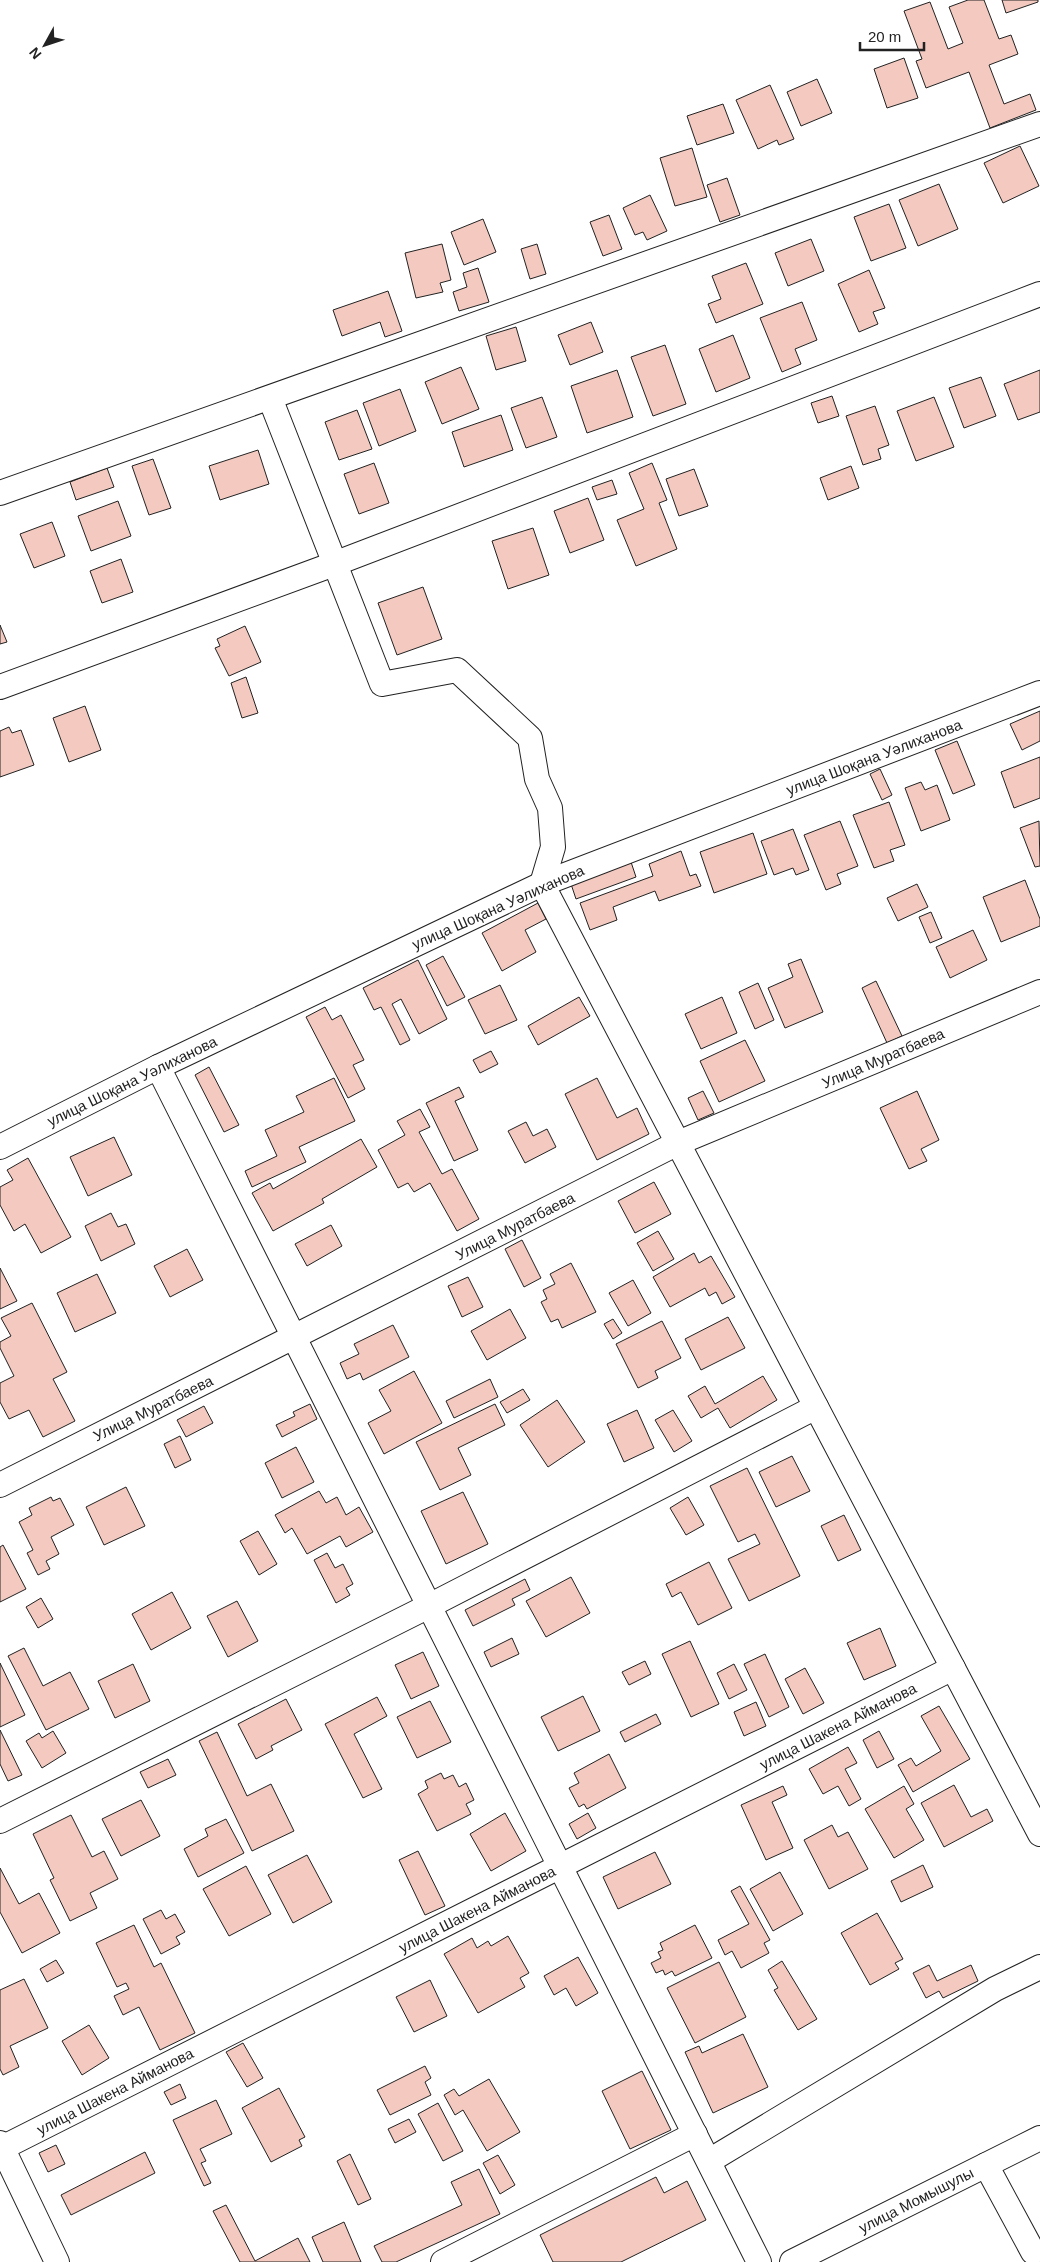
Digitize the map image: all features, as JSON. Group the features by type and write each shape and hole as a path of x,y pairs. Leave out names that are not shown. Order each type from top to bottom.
{"street":[{"path":"0,493 1040,124"},
{"path":"0,687 334,564 1040,294"},
{"path":"270,398 382,684 457,670 530,738 537,779 550,808 553,847 542,884 1040,1834"},
{"name":"улица Шоқана Уәлиханова","path":"0,1147 158,1067 542,884 1040,693"},
{"name":"Улица Муратбаева","path":"0,1485 293,1339 678,1143 1040,992"},
{"path":"158,1067 293,1339 759,2262"},
{"path":"0,1821 429,1606 816,1407"},
{"name":"улица Шакена Айманова","path":"1,2146 953,1668"},
{"path":"709,2161 996,1989 1040,1967"},
{"path":"443,2262 695,2134"},
{"name":"улица Момышулы","path":"792,2262 1040,2138"},
{"path":"1,2146 57,2262"},
{"path":"986,2165 1033,2252"}],"building":[{"path":"968,0 984,0 999,39 1011,35 1018,54 989,65 1004,104 1030,94 1036,110 990,128 969,72 926,88 916,61 922,59 904,11 930,2 948,49 963,43 949,7"},
{"path":"1002,0 1038,0 1038,2 1006,13"},
{"path":"904,58 918,98 887,108 874,69"},
{"path":"817,79 832,113 801,126 787,92"},
{"path":"770,85 794,139 779,145 777,140 758,149 736,100"},
{"path":"723,104 734,133 697,145 687,116"},
{"path":"1020,146 1039,186 1003,203 984,163"},
{"path":"692,148 707,197 675,206 660,158"},
{"path":"727,178 740,215 720,222 707,185"},
{"path":"939,184 958,229 918,246 899,200"},
{"path":"650,195 667,231 647,240 643,232 635,235 623,208"},
{"path":"889,204 906,248 871,261 854,217"},
{"path":"609,215 622,249 603,256 590,222"},
{"path":"483,219 496,252 464,265 451,232"},
{"path":"811,239 824,271 788,286 775,253"},
{"path":"442,244 451,280 440,283 443,292 416,298 405,253"},
{"path":"537,244 546,274 530,279 521,249"},
{"path":"746,263 763,304 716,323 708,304 721,299 712,276"},
{"path":"478,268 489,302 459,311 453,292 467,287 463,273"},
{"path":"869,270 885,308 873,312 878,324 859,332 838,284"},
{"path":"388,291 402,331 385,337 380,322 342,336 333,310"},
{"path":"802,302 817,340 795,349 801,364 782,372 760,318"},
{"path":"591,322 603,352 570,365 558,335"},
{"path":"516,327 526,361 496,370 486,336"},
{"path":"733,335 750,378 716,392 699,349"},
{"path":"665,345 686,404 653,416 631,357"},
{"path":"461,367 479,409 442,424 425,382"},
{"path":"617,370 633,417 587,433 571,386"},
{"path":"1040,370 1040,412 1018,420 1004,384"},
{"path":"981,377 996,416 964,428 949,388"},
{"path":"400,389 416,431 379,446 363,403"},
{"path":"832,396 839,416 818,423 811,403"},
{"path":"542,397 557,437 526,448 511,408"},
{"path":"934,397 954,447 916,461 897,411"},
{"path":"875,406 889,445 878,449 881,459 863,465 846,416"},
{"path":"357,410 372,449 339,460 325,422"},
{"path":"501,415 513,450 464,467 452,432"},
{"path":"258,450 269,484 220,500 209,466"},
{"path":"153,459 171,508 149,515 132,466"},
{"path":"374,463 389,503 359,514 344,474"},
{"path":"652,463 667,500 659,503 677,549 636,566 617,520 644,509 629,473"},
{"path":"851,466 859,488 828,500 820,478"},
{"path":"107,468 114,487 76,500 70,482"},
{"path":"694,469 708,506 679,516 666,479"},
{"path":"612,480 617,494 597,500 592,487"},
{"path":"588,498 604,540 570,553 554,511"},
{"path":"118,501 131,536 91,551 78,516"},
{"path":"52,522 65,556 34,568 20,534"},
{"path":"533,528 549,575 508,589 492,541"},
{"path":"121,559 133,592 102,603 90,571"},
{"path":"423,587 442,639 397,655 378,603"},
{"path":"0,625 7,642 0,644"},
{"path":"245,626 261,662 229,676 215,648 220,646 217,639"},
{"path":"246,677 258,713 242,718 231,683"},
{"path":"85,706 101,750 69,762 53,718"},
{"path":"1040,711 1040,741 1022,750 1010,724"},
{"path":"9,727 12,733 21,730 34,765 0,777 0,731"},
{"path":"957,741 975,785 953,794 935,750"},
{"path":"1040,757 1040,798 1014,808 1001,772"},
{"path":"880,769 892,795 882,800 870,774"},
{"path":"921,782 925,790 937,785 950,820 921,831 905,788"},
{"path":"889,802 905,845 890,850 894,861 874,868 853,815"},
{"path":"840,821 858,866 837,874 841,884 826,890 804,835"},
{"path":"1039,821 1040,866 1035,867 1020,828"},
{"path":"793,829 809,870 796,875 793,868 774,875 761,841"},
{"path":"753,833 767,874 714,893 700,852"},
{"path":"681,851 690,876 696,874 701,886 659,901 655,891 613,907 617,920 590,930 580,903 653,876 649,864"},
{"path":"631,862 636,877 576,899 571,884"},
{"path":"1025,880 1040,919 1040,926 1001,942 983,897"},
{"path":"917,884 928,907 898,921 887,898"},
{"path":"538,903 546,919 525,930 536,952 502,971 482,933"},
{"path":"931,912 942,938 930,943 919,917"},
{"path":"973,930 987,960 950,978 936,947"},
{"path":"443,956 465,997 447,1006 426,965"},
{"path":"801,959 823,1012 785,1028 768,988 793,977 788,964"},
{"path":"418,960 447,1019 419,1034 401,999 392,1004 410,1040 400,1045 381,1007 374,1010 363,988"},
{"path":"876,981 902,1036 887,1043 862,988"},
{"path":"758,983 774,1020 755,1029 739,992"},
{"path":"500,985 517,1020 485,1034 468,1000"},
{"path":"579,997 590,1016 538,1045 528,1026"},
{"path":"722,997 737,1033 701,1049 685,1014"},
{"path":"325,1007 332,1020 341,1015 364,1060 353,1065 365,1089 348,1098 306,1017"},
{"path":"745,1040 765,1081 719,1102 700,1061"},
{"path":"491,1051 498,1064 480,1073 473,1060"},
{"path":"209,1067 239,1125 224,1132 195,1075"},
{"path":"334,1078 355,1121 299,1147 306,1162 252,1187 245,1171 277,1156 265,1130 304,1112 296,1096"},
{"path":"597,1078 617,1118 637,1108 649,1134 597,1160 565,1094"},
{"path":"459,1087 464,1097 455,1101 478,1150 454,1161 426,1103"},
{"path":"703,1091 714,1113 698,1120 688,1098"},
{"path":"917,1091 939,1140 921,1149 927,1161 909,1169 880,1108"},
{"path":"420,1109 430,1127 419,1132 442,1174 452,1169 479,1219 457,1231 430,1183 414,1192 408,1183 398,1188 378,1150 405,1135 397,1121"},
{"path":"526,1122 533,1136 547,1129 556,1147 525,1163 508,1131"},
{"path":"114,1137 132,1175 88,1196 70,1157"},
{"path":"361,1139 377,1167 322,1199 324,1203 273,1231 252,1193 270,1183 273,1189"},
{"path":"28,1158 71,1237 41,1253 25,1224 14,1231 0,1205 0,1187 13,1180 7,1170"},
{"path":"654,1182 671,1214 635,1233 618,1201"},
{"path":"111,1213 118,1227 126,1224 135,1244 101,1261 85,1226"},
{"path":"331,1225 342,1246 307,1266 295,1244"},
{"path":"658,1231 674,1259 653,1271 637,1243"},
{"path":"522,1240 541,1278 524,1287 505,1249"},
{"path":"187,1249 203,1280 170,1297 154,1266"},
{"path":"694,1253 699,1263 711,1256 735,1297 722,1304 716,1292 709,1296 705,1288 670,1307 653,1277"},
{"path":"571,1263 596,1312 562,1328 558,1319 551,1322 541,1302 547,1299 543,1290 555,1284 550,1274"},
{"path":"0,1268 17,1301 0,1309"},
{"path":"97,1274 116,1313 75,1332 57,1293"},
{"path":"468,1277 483,1307 462,1317 448,1286"},
{"path":"633,1280 651,1313 628,1326 609,1293"},
{"path":"32,1303 67,1372 53,1379 75,1421 43,1437 29,1410 9,1419 0,1402 0,1383 14,1376 0,1348 0,1342 11,1336 1,1318"},
{"path":"510,1309 526,1338 487,1360 471,1331"},
{"path":"728,1317 745,1348 701,1370 685,1339"},
{"path":"613,1319 622,1333 613,1339 604,1324"},
{"path":"662,1321 681,1358 655,1371 658,1378 638,1388 616,1344"},
{"path":"393,1325 409,1357 363,1380 360,1373 347,1379 340,1363 359,1354 354,1344"},
{"path":"414,1371 442,1423 384,1454 368,1423 391,1411 379,1390"},
{"path":"763,1376 777,1400 730,1428 718,1408 701,1418 688,1396 705,1386 715,1404"},
{"path":"490,1379 498,1397 454,1418 446,1401"},
{"path":"523,1389 530,1400 507,1413 500,1402"},
{"path":"557,1400 585,1442 548,1467 520,1425"},
{"path":"310,1404 317,1419 282,1437 276,1425 295,1416 293,1412"},
{"path":"495,1404 505,1425 458,1448 471,1475 440,1490 416,1442"},
{"path":"204,1406 213,1423 186,1437 177,1420"},
{"path":"637,1410 654,1448 624,1462 607,1424"},
{"path":"673,1410 692,1441 674,1452 655,1420"},
{"path":"180,1436 191,1460 175,1468 164,1444"},
{"path":"296,1447 314,1482 282,1498 265,1463"},
{"path":"792,1456 810,1491 776,1507 759,1472"},
{"path":"747,1468 800,1576 749,1601 728,1559 760,1544 755,1534 738,1542 710,1486"},
{"path":"126,1487 145,1526 104,1545 86,1507"},
{"path":"319,1491 326,1503 337,1497 346,1515 359,1507 373,1532 346,1547 340,1536 307,1554 292,1528 285,1533 275,1515"},
{"path":"463,1492 488,1544 446,1564 421,1511"},
{"path":"51,1497 53,1501 60,1498 74,1525 51,1537 59,1554 46,1561 50,1569 38,1575 27,1553 33,1550 19,1522 32,1515 29,1508"},
{"path":"688,1497 704,1525 686,1535 670,1508"},
{"path":"844,1515 861,1550 838,1561 821,1526"},
{"path":"258,1531 277,1564 259,1575 240,1541"},
{"path":"3,1545 26,1589 0,1602 0,1547"},
{"path":"327,1553 335,1568 343,1564 353,1584 346,1588 350,1595 336,1603 314,1560"},
{"path":"709,1562 732,1608 698,1625 681,1592 672,1597 666,1584"},
{"path":"571,1577 590,1613 546,1637 526,1601"},
{"path":"525,1579 530,1590 512,1599 515,1605 473,1626 465,1610"},
{"path":"172,1592 191,1628 151,1650 132,1614"},
{"path":"41,1598 53,1619 38,1628 26,1607"},
{"path":"237,1601 258,1641 228,1657 207,1616"},
{"path":"880,1628 896,1666 864,1680 847,1643"},
{"path":"512,1638 519,1654 491,1667 484,1652"},
{"path":"690,1641 719,1704 691,1717 662,1654"},
{"path":"24,1648 43,1686 70,1672 89,1709 46,1730 8,1656"},
{"path":"423,1652 439,1686 411,1699 395,1665"},
{"path":"765,1654 789,1707 769,1717 744,1664"},
{"path":"645,1661 651,1674 629,1685 622,1672"},
{"path":"0,1663 25,1715 0,1727"},
{"path":"133,1664 150,1701 115,1718 98,1681"},
{"path":"734,1664 747,1690 729,1699 717,1673"},
{"path":"805,1668 824,1703 803,1714 785,1679"},
{"path":"583,1696 600,1731 558,1751 541,1717"},
{"path":"377,1697 387,1716 354,1734 382,1789 363,1798 325,1724"},
{"path":"286,1699 302,1730 271,1746 273,1750 256,1759 238,1724"},
{"path":"430,1701 451,1742 417,1758 397,1717"},
{"path":"756,1702 766,1726 744,1736 734,1712"},
{"path":"939,1706 970,1759 913,1792 898,1765 911,1758 916,1766 941,1751 921,1716"},
{"path":"656,1714 661,1724 625,1742 620,1732"},
{"path":"0,1730 22,1775 8,1781 0,1764"},
{"path":"53,1731 66,1753 42,1768 26,1741 39,1733 42,1738"},
{"path":"879,1731 894,1759 877,1768 863,1740"},
{"path":"217,1732 247,1796 271,1784 294,1831 252,1851 199,1741"},
{"path":"848,1747 857,1763 845,1769 861,1799 849,1806 838,1786 823,1794 809,1769"},
{"path":"609,1754 626,1788 587,1809 584,1804 579,1807 569,1788 579,1783 574,1773"},
{"path":"168,1759 176,1775 148,1788 140,1772"},
{"path":"441,1773 444,1779 453,1775 459,1787 466,1783 474,1800 466,1804 471,1814 437,1831 418,1794 428,1788 425,1781"},
{"path":"954,1785 971,1817 987,1809 993,1821 944,1847 921,1803"},
{"path":"783,1786 787,1795 772,1802 793,1848 766,1860 741,1805"},
{"path":"904,1786 914,1804 906,1809 924,1840 894,1858 865,1809"},
{"path":"141,1800 160,1836 121,1856 102,1819"},
{"path":"505,1813 526,1851 491,1871 470,1834"},
{"path":"588,1813 596,1828 577,1839 569,1824"},
{"path":"71,1815 92,1857 104,1851 118,1879 90,1893 97,1908 70,1921 50,1880 54,1878 33,1834"},
{"path":"226,1819 244,1853 198,1877 184,1849 208,1836 205,1829"},
{"path":"832,1825 838,1837 848,1832 868,1869 829,1889 804,1840"},
{"path":"418,1851 445,1906 425,1915 399,1860"},
{"path":"655,1852 671,1884 618,1909 603,1877"},
{"path":"307,1855 332,1902 293,1923 268,1875"},
{"path":"923,1865 933,1887 901,1902 891,1881"},
{"path":"246,1866 271,1914 229,1936 203,1889"},
{"path":"0,1868 19,1904 39,1893 60,1933 22,1953 0,1912"},
{"path":"780,1872 803,1914 773,1931 750,1889"},
{"path":"740,1886 770,1940 764,1943 769,1953 741,1968 732,1951 725,1955 718,1940 749,1924 731,1891"},
{"path":"161,1910 166,1919 175,1914 185,1932 176,1937 180,1944 161,1954 143,1919"},
{"path":"877,1913 903,1959 895,1963 899,1969 870,1985 841,1933"},
{"path":"134,1925 154,1967 161,1963 195,2033 160,2050 139,2007 123,2015 114,1996 129,1989 126,1983 117,1987 96,1943"},
{"path":"695,1925 712,1958 675,1976 672,1971 665,1975 663,1970 656,1973 651,1963 661,1958 658,1952 663,1950 660,1943"},
{"path":"508,1936 529,1973 520,1978 525,1987 478,2013 444,1954 472,1938 477,1948 488,1941 491,1946"},
{"path":"578,1957 598,1993 576,2006 566,1988 554,1995 544,1976"},
{"path":"56,1960 64,1973 47,1982 40,1969"},
{"path":"782,1961 817,2019 798,2030 774,1990 778,1988 768,1970"},
{"path":"719,1962 746,2017 695,2043 667,1988"},
{"path":"929,1965 937,1981 971,1965 978,1981 943,1998 939,1991 926,1998 913,1973"},
{"path":"24,1979 48,2028 10,2046 19,2067 3,2075 0,2069 0,1990"},
{"path":"430,1980 447,2016 414,2032 396,1997"},
{"path":"89,2025 109,2058 82,2075 62,2041"},
{"path":"743,2034 768,2087 713,2113 685,2052 699,2046 702,2053"},
{"path":"243,2043 263,2078 247,2087 226,2052"},
{"path":"425,2066 431,2078 425,2082 431,2095 390,2115 377,2090"},
{"path":"642,2071 671,2130 630,2149 602,2091"},
{"path":"489,2079 520,2132 487,2151 463,2110 455,2115 444,2095 454,2089 459,2096"},
{"path":"180,2084 186,2098 171,2105 164,2092"},
{"path":"279,2088 305,2137 299,2140 302,2146 271,2162 242,2108"},
{"path":"216,2100 232,2134 200,2149 206,2161 201,2163 211,2183 204,2186 173,2120"},
{"path":"438,2103 463,2151 443,2161 418,2114"},
{"path":"409,2119 416,2132 395,2143 388,2129"},
{"path":"56,2145 65,2164 48,2172 39,2153"},
{"path":"145,2152 155,2173 71,2215 61,2195"},
{"path":"350,2154 371,2199 358,2205 337,2161"},
{"path":"498,2155 515,2185 500,2194 483,2163"},
{"path":"479,2169 500,2214 396,2262 382,2262 374,2246 462,2205 451,2182"},
{"path":"656,2177 664,2193 687,2181 706,2220 621,2262 553,2262 540,2235"},
{"path":"226,2205 255,2261 298,2238 310,2262 240,2262 213,2211"},
{"path":"344,2222 361,2262 323,2262 312,2237"}]}
